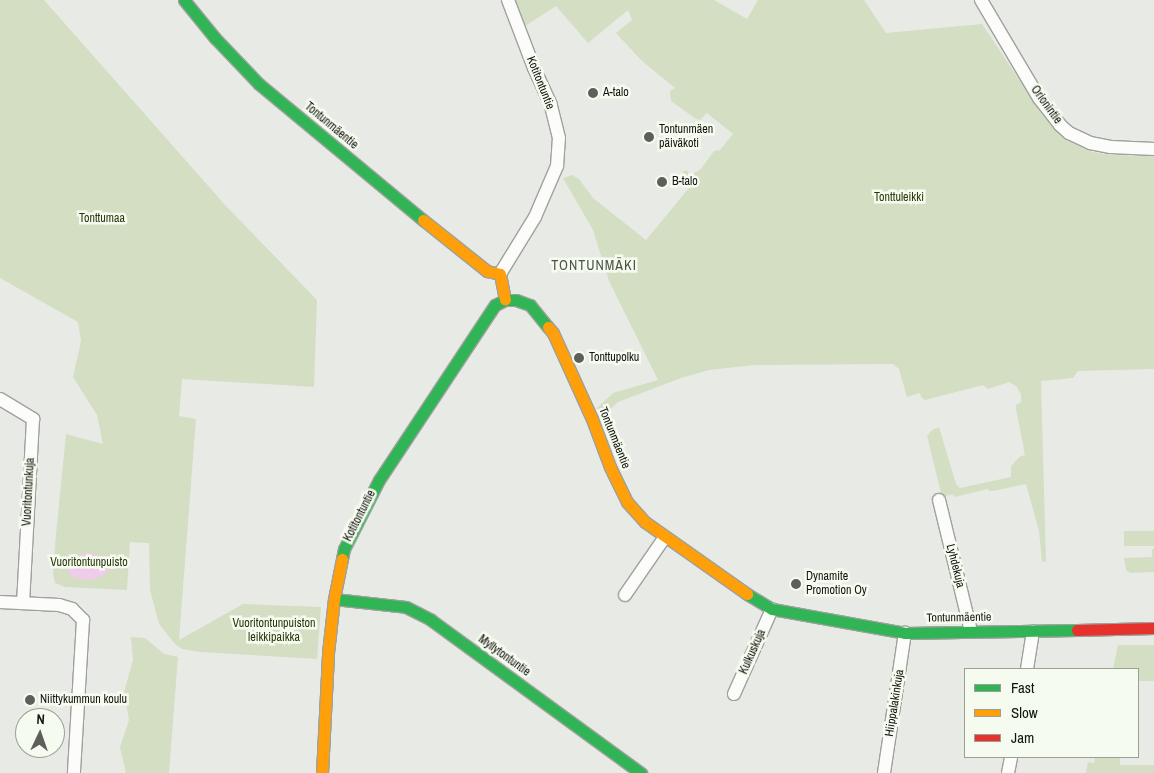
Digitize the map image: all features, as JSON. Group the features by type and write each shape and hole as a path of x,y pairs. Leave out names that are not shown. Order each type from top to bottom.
{"street":[{"name":"Tontunmäentie","path":"184,0 215,38 259,84 468,257 487,270 500,274"},
{"name":"Kotitontuntie","path":"500,274 505,269 535,217 557,166 559,138 551,105 534,68 508,0"},
{"name":"Orionintie","path":"982,0 1039,98 1060,125 1069,133 1090,143 1110,147 1154,149"},
{"path":"500,274 505,300"},
{"name":"Tontunmäentie","path":"505,300 516,300 530,305 553,333 592,420 610,467 627,502 645,522 753,600 772,609 904,633 1154,628"},
{"name":"Kotitontuntie","path":"322,773 328,653 334,599 344,549 374,488 490,312 495,305 505,300"},
{"name":"Vuoritontunkuja","path":"0,399 33,419 22,603"},
{"name":"Lyhdekuja","path":"939,500 971,631"},
{"path":"624,595 665,537"},
{"name":"Myllytontuntie","path":"334,599 384,603 406,607 430,620 641,773"},
{"path":"0,602 59,605 72,609 83,620 74,773"},
{"name":"Kulkuskuja","path":"734,694 772,609"},
{"path":"1027,668 1033,631"},
{"name":"Hiippalakinkuja","path":"884,773 904,633"},
{"path":"1008,773 1011,758"}],"green space":[{"name":"Tonttumaa","path":"0,0 44,0 226,206 317,300 314,387 182,379 179,416 196,419 179,640 243,604 321,607 317,659 200,652 182,649 175,644 159,624 150,590 149,543 130,542 127,590 65,587 55,583 53,574 66,434 103,444 97,415 73,377 81,341 78,322 0,278"},
{"name":"Tonttuleikki","path":"513,0 714,0 747,19 758,0 864,0 886,33 982,24 1044,117 1067,140 1092,152 1113,155 1154,156 1154,369 1078,371 1073,378 1041,381 1046,561 1042,562 1039,531 1026,484 993,491 988,489 954,497 953,494 942,497 927,436 932,430 939,427 956,484 960,488 1011,477 1011,466 1019,457 1025,455 1016,409 1016,405 1021,402 1021,394 1016,386 1009,382 988,389 983,385 925,400 921,397 920,393 907,397 899,369 893,364 755,365 709,370 681,378 618,402 601,418 597,408 613,393 658,380 609,281 593,230 563,178 572,175 579,179 593,198 646,240 693,183 685,184 681,177 682,173 686,170 691,175 701,169 714,151 720,150 733,134 707,113 700,120 696,119 671,101 670,91 675,88 642,61 616,33 632,20 628,10 588,43 556,6 525,26"},
{"path":"1124,531 1154,531 1154,546 1124,546"},
{"path":"1152,549 1154,549 1154,572 1130,573 1126,570 1124,558 1152,557"},
{"path":"131,637 145,638 164,654 178,657 169,773 126,773 120,747 129,720 124,692 133,660"},
{"path":"1118,645 1154,645 1154,681 1139,681 1139,668 1113,668"},
{"path":"1095,758 1120,758 1120,765 1154,765 1154,773 1086,773 1088,762 1094,763"}],"shaded area":[{"path":"88,553 106,557 109,567 106,574 92,580 71,577 68,568 70,563 81,554"}],"traffic: fast":[{"path":"184,0 215,38 259,84 423,220"},
{"path":"342,559 344,549 379,480 495,305 505,300 516,300 530,305 548,327"},
{"path":"747,594 772,609 905,633 1077,630"},
{"path":"334,599 406,607 431,620 641,773"}],"traffic: slow":[{"path":"423,220 487,271 500,274 505,300"},
{"path":"548,327 553,333 592,419 610,467 627,502 645,522 747,594"},
{"path":"322,773 328,653 334,599 342,559"}],"traffic: jam":[{"path":"1077,630 1154,628"}],"place":[{"name":"A-talo","path":"593,93"},
{"name":"Tontunmäen päiväkoti","path":"649,137"},
{"name":"B-talo","path":"662,182"},
{"name":"Tonttupolku","path":"579,358"},
{"name":"Dynamite Promotion Oy","path":"796,584"},
{"name":"Niittykummun koulu","path":"30,700"}],"district":[{"name":"TONTUNMÄKI","path":"594,265"}],"park label":[{"name":"Vuoritontunpuisto","path":"89,563"},
{"name":"Vuoritontunpuiston leikkipaikka","path":"274,631"}]}
